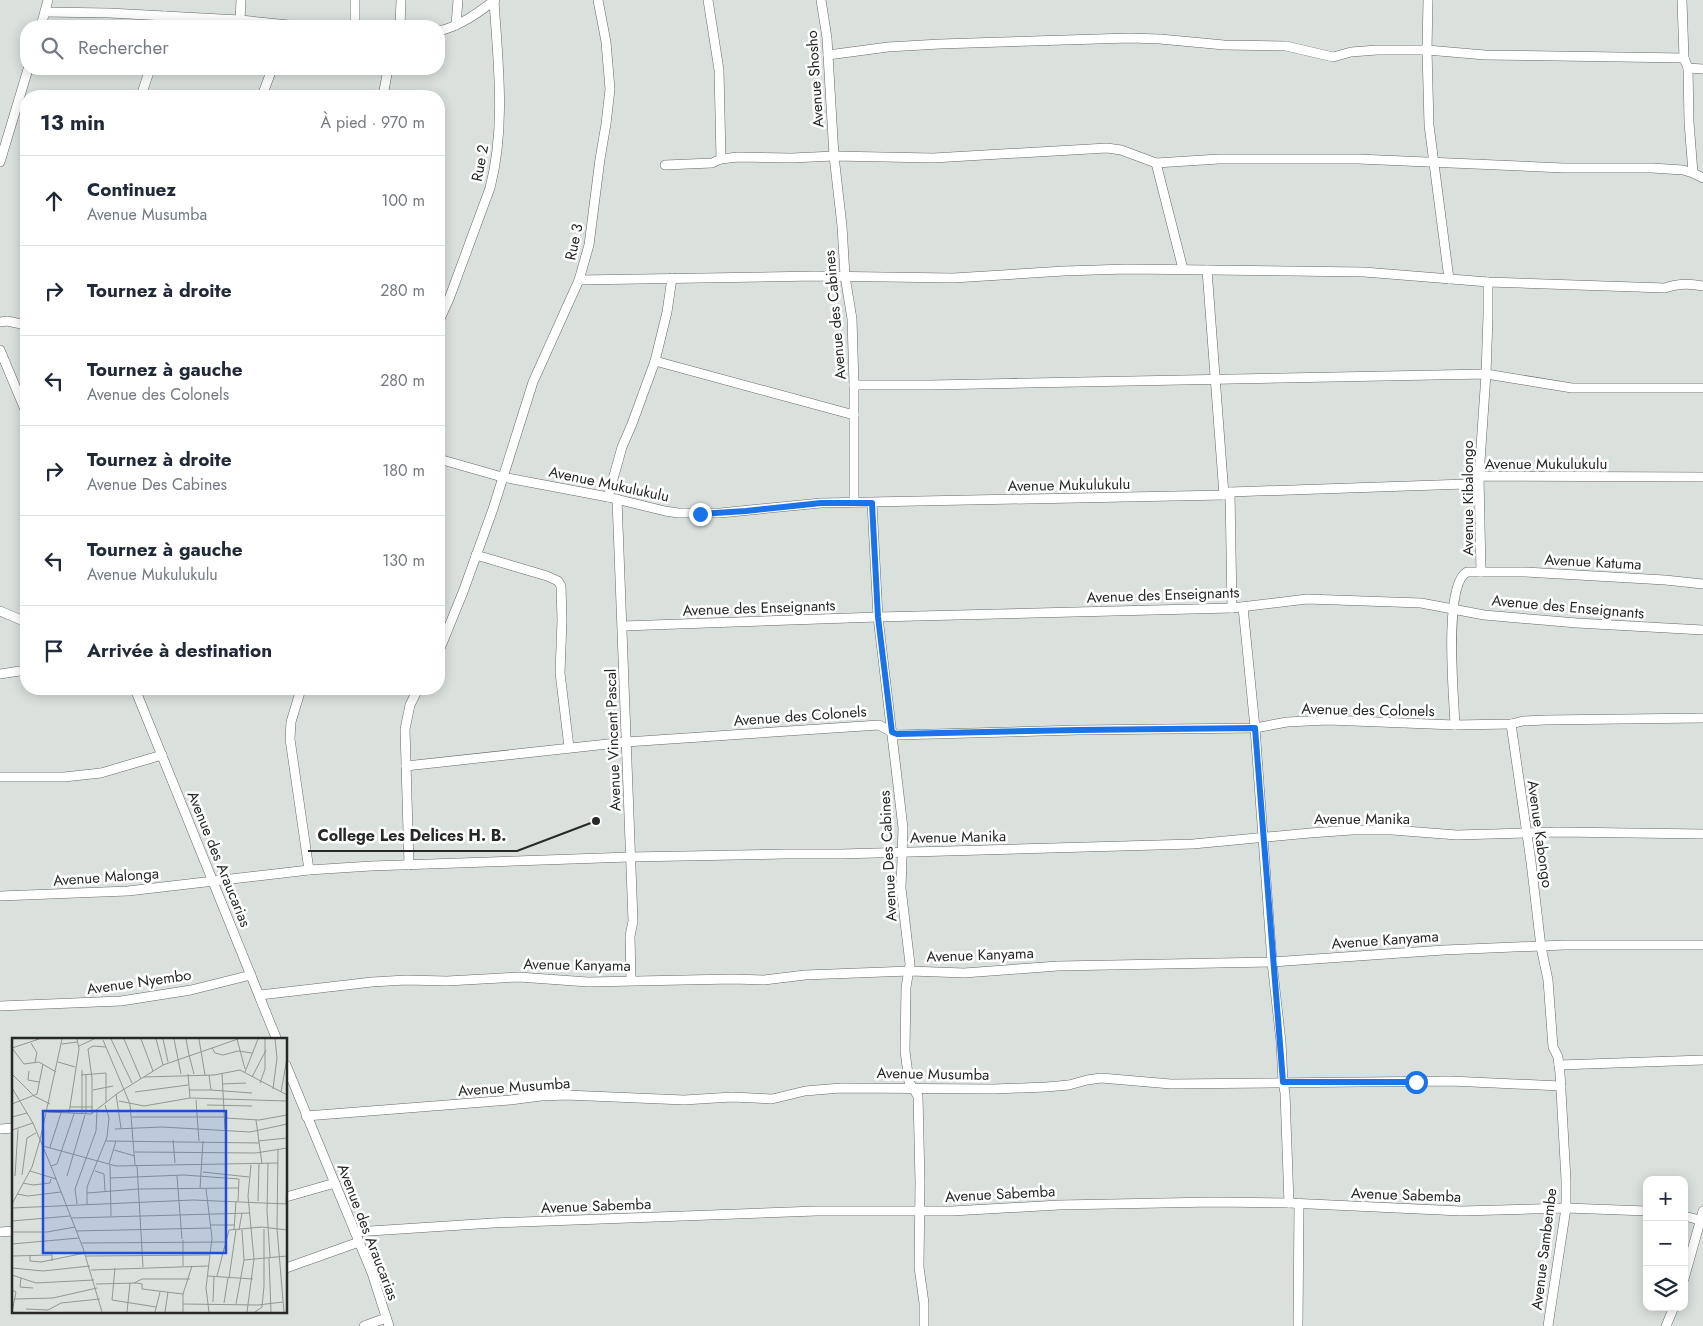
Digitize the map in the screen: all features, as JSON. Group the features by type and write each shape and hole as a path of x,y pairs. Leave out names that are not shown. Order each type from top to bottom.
{"street":[{"path":"43,20 48,0"},
{"path":"45,12 240,20 241,0"},
{"path":"355,0 355,20"},
{"path":"400,20 401,0"},
{"path":"456,25 458,0"},
{"path":"445,29 474,15 495,0"},
{"name":"Rue 2","path":"445,308 490,188 495,169 498,149 499,102 495,0"},
{"name":"Rue 3","path":"445,635 493,509 533,382 579,280 589,245 609,104 609,64 598,0"},
{"path":"708,0 719,70 721,159"},
{"name":"Avenue Shosho","path":"822,0 828,55 834,156"},
{"path":"1428,0 1429,125 1449,279"},
{"path":"1682,0 1684,58 1688,68 1689,122 1693,172"},
{"path":"164,20 165,16"},
{"path":"828,55 932,45 1107,38 1160,39 1224,45 1286,46 1333,57 1348,52 1368,50 1427,50 1493,55 1684,58"},
{"path":"1688,68 1703,69"},
{"path":"22,90 26,75"},
{"path":"143,90 148,75"},
{"path":"264,90 270,75"},
{"path":"384,90 387,75"},
{"path":"0,162 20,96"},
{"path":"665,165 712,163 721,159 738,157 941,158 1107,148 1121,150 1156,163 1188,160 1358,159 1564,168 1652,168 1693,172 1703,178"},
{"name":"Avenue des Cabines","path":"834,156 842,226 845,276 852,320 854,502"},
{"path":"1156,163 1183,269"},
{"path":"579,280 845,276 953,278 1064,271 1183,269 1364,272 1488,282 1665,288 1687,283 1703,286"},
{"path":"1207,270 1215,379 1227,494 1232,608"},
{"path":"608,497 616,464 656,361 667,312 672,278"},
{"name":"Avenue Kibalongo","path":"1455,725 1451,622 1460,577 1467,572 1481,572 1479,476 1486,374 1488,282"},
{"path":"0,322 7,321 20,324"},
{"path":"0,350 20,398"},
{"path":"656,361 854,415"},
{"path":"854,385 931,386 1486,374 1572,388 1703,388"},
{"name":"Avenue Mukulukulu","path":"445,461 502,477 608,497 665,511 700,514 814,503 1227,494 1466,484 1479,476 1703,477"},
{"name":"Avenue Vincent Pascal","path":"617,499 633,921 630,936 631,980"},
{"name":"Avenue Des Cabines","path":"872,503 878,617 903,828 901,888 910,956 910,971 906,987 906,1051 908,1078 918,1096 919,1267 924,1303 924,1326"},
{"path":"476,555 547,576 558,582 561,586 560,673 569,747"},
{"name":"Avenue Katuma","path":"1481,572 1525,572 1703,584"},
{"name":"Avenue des Enseignants","path":"622,626 1232,608 1307,599 1421,603 1484,615 1577,623 1703,630"},
{"path":"1243,607 1255,728 1272,962 1281,1042 1294,1203 1298,1326"},
{"path":"0,611 20,619"},
{"path":"0,674 20,671"},
{"name":"Avenue des Araucarias","path":"137,695 276,1038"},
{"path":"299,695 292,717 290,739 309,870"},
{"path":"409,865 406,719 415,695"},
{"name":"Avenue des Colonels","path":"406,766 626,742 879,725 897,734 1255,728 1287,722 1328,720 1455,725 1510,724 1523,721 1545,720 1703,718"},
{"name":"Avenue Kabongo","path":"1510,724 1541,947 1548,980 1553,1047 1559,1064"},
{"path":"0,777 64,778 101,773 162,755"},
{"name":"Avenue Manika","path":"213,882 309,870 409,865 630,857 1193,844 1310,832 1352,830 1392,830 1456,835 1558,832 1703,834"},
{"name":"Avenue Malonga","path":"0,896 128,891 213,882"},
{"name":"Avenue Kanyama","path":"260,995 406,980 447,981 519,977 588,982 732,978 764,980 805,975 910,971 964,973 1058,966 1272,962 1425,951 1599,944 1703,945"},
{"name":"Avenue Nyembo","path":"0,1006 122,1001 191,990 251,975"},
{"path":"1559,1064 1703,1060"},
{"name":"Avenue Sambembe","path":"1548,1326 1566,1208 1559,1064"},
{"name":"Avenue Musumba","path":"306,1116 541,1096 684,1100 772,1099 804,1091 841,1088 994,1089 1046,1087 1069,1085 1101,1078 1171,1084 1450,1081 1560,1086"},
{"name":"Avenue des Araucarias","path":"289,1083 336,1183 387,1322"},
{"path":"288,1196 336,1183"},
{"name":"Avenue Sabemba","path":"355,1232 493,1223 816,1211 920,1211 1059,1205 1214,1202 1294,1203 1461,1211 1566,1208 1643,1211"},
{"path":"1687,1266 1702,1215 1688,1216"},
{"path":"288,1267 359,1242"},
{"path":"1666,1326 1672,1311"},
{"path":"364,1326 387,1322"}],"place":[{"name":"College Les Delices H. B.","path":"596,821"}],"route":[{"path":"700,514 771,509 798,504 872,503 878,617 892,732 897,734 1255,728 1272,962 1281,1042 1283,1082 1416,1082"}]}
